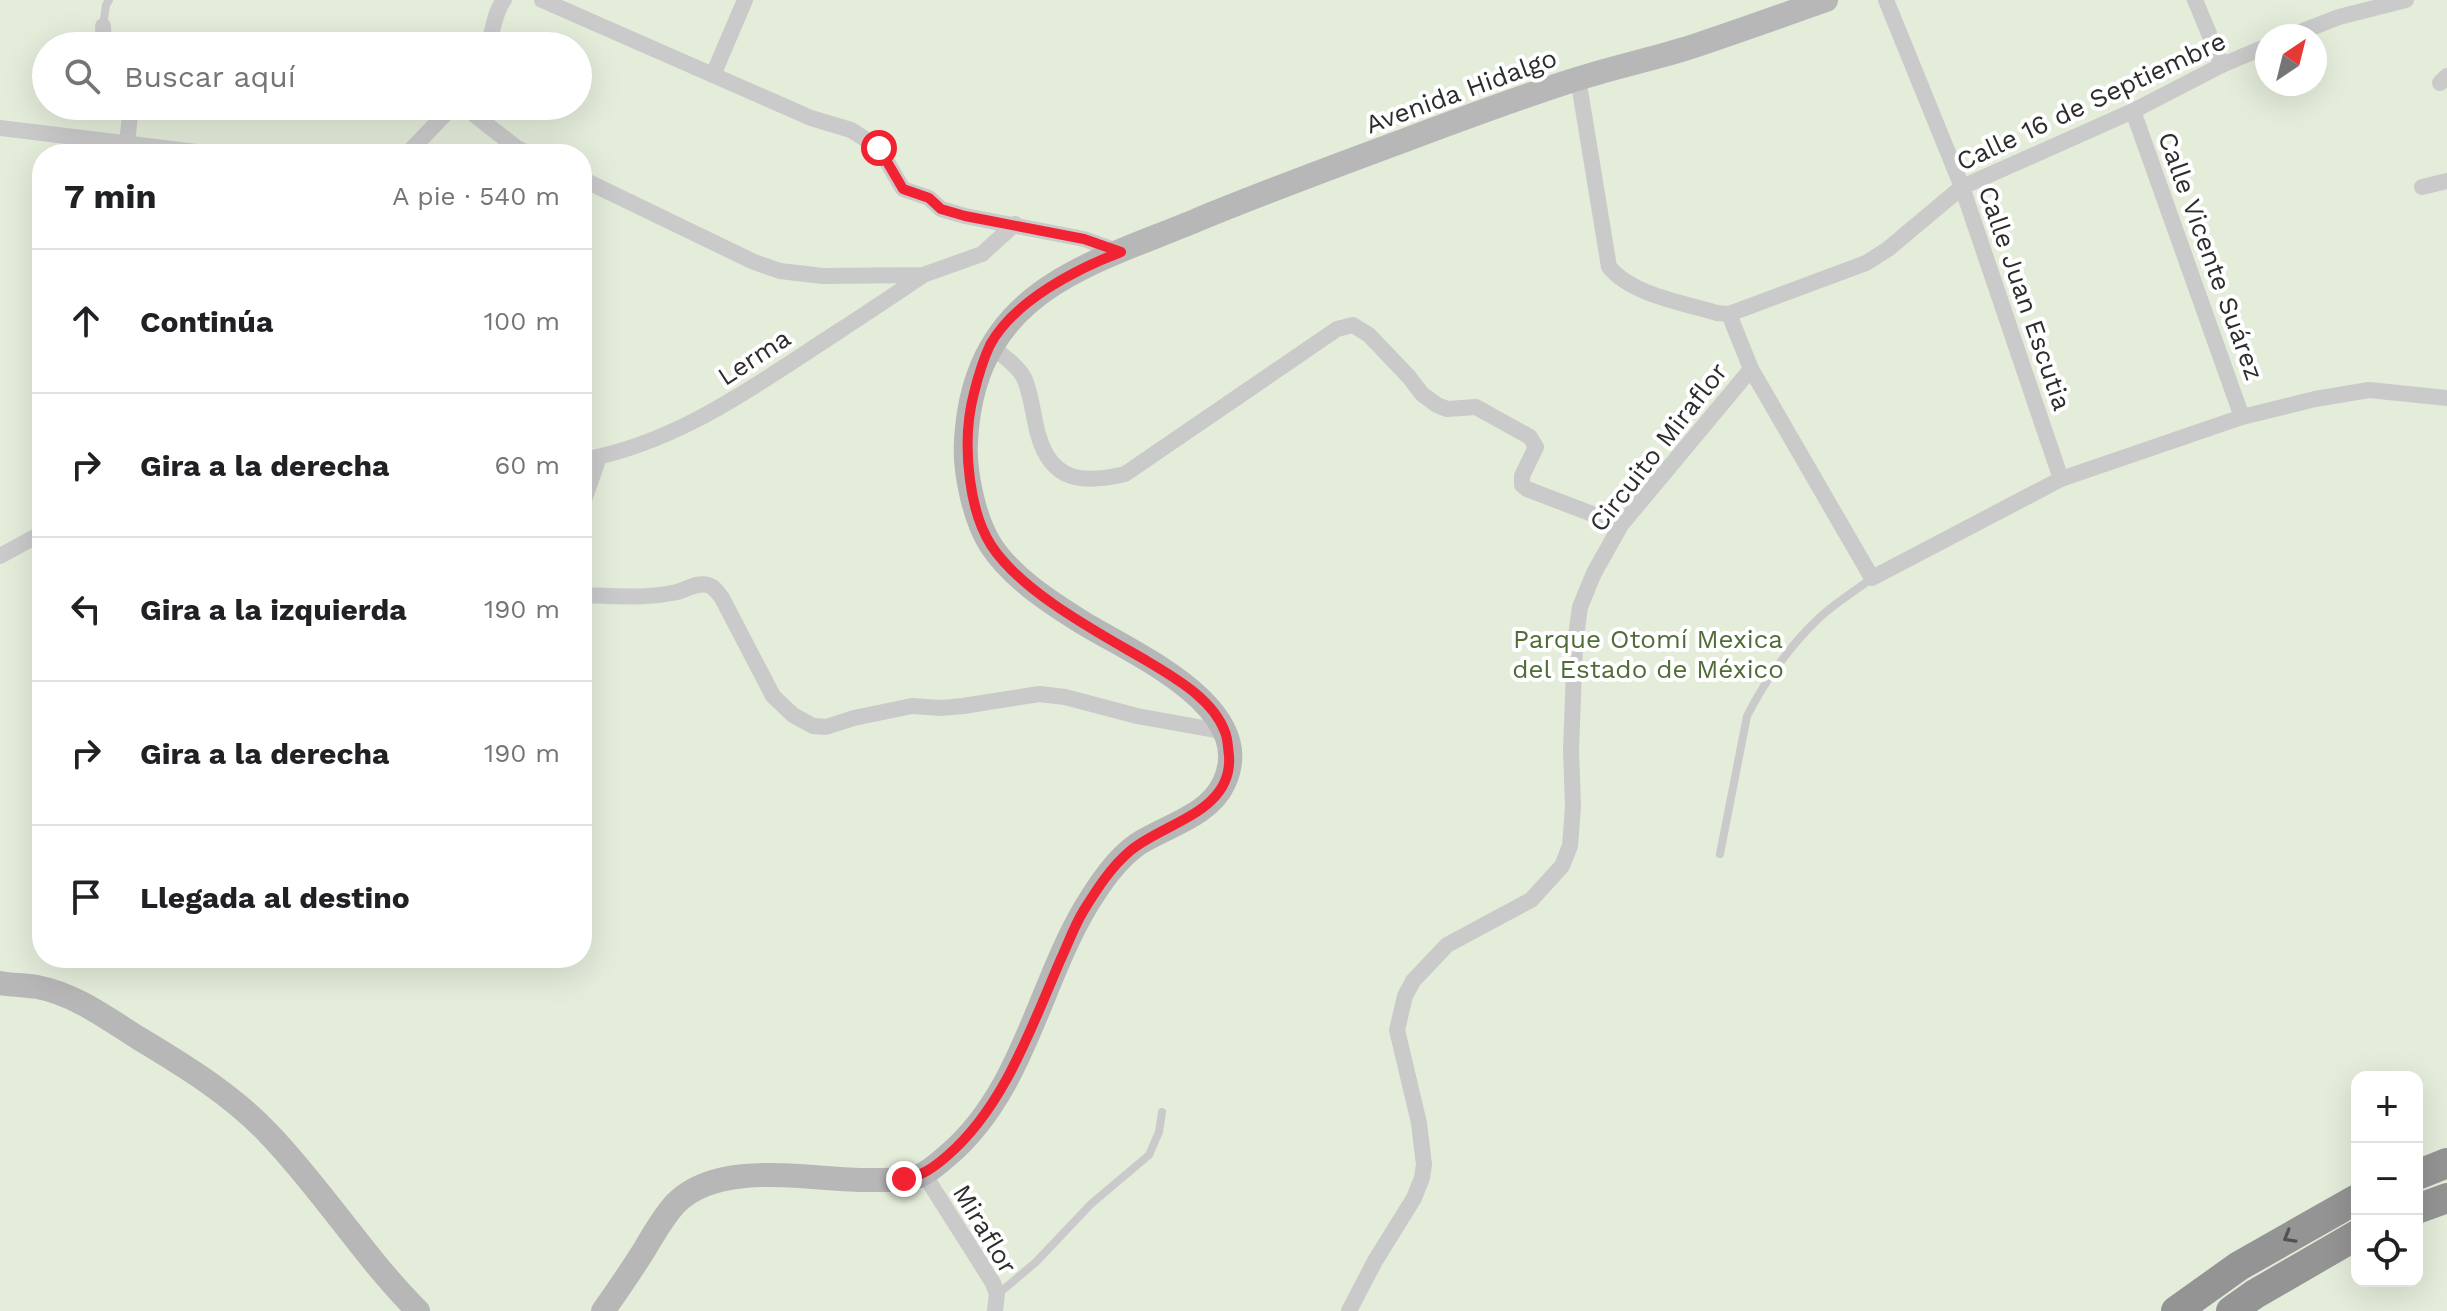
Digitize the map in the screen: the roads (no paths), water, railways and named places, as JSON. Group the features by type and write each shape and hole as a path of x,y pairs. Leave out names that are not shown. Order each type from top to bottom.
{"highway":[{"path":"2423,1173 2447,1163"},
{"path":"2423,1207 2447,1198"},
{"path":"2176,1311 2239,1266 2351,1202"},
{"path":"2231,1311 2351,1238"}],"main road":[{"name":"Avenida Hidalgo","path":"990,346 1029,302 1094,262 1269,190 1578,78 1687,48 1826,0"},
{"path":"603,1311 667,1214 692,1190 709,1182 745,1175 845,1180 904,1179 924,1174 961,1144 993,1103 1024,1043 1080,916 1099,885 1127,853 1187,818 1216,796 1226,780 1229,762 1226,732 1203,701 1172,676 1048,600 1007,565 991,545 979,520 965,447 970,409 990,346"},
{"path":"0,983 37,987 72,998 216,1088 266,1131 323,1195 389,1282 418,1311"}],"street":[{"path":"493,32 498,8 504,0"},
{"path":"542,0 811,118 851,130 879,148 903,189 929,198 941,209 1084,239 1121,252"},
{"path":"713,75 745,0"},
{"name":"Calle Juan Escutia","path":"1886,0 1962,187 2061,479"},
{"path":"2195,0 2222,65"},
{"path":"2321,24 2406,0"},
{"path":"103,26 103,32"},
{"name":"Calle 16 de Septiembre","path":"1729,314 1866,263 1888,249 1962,187 2133,111 2255,51"},
{"path":"1578,78 1609,267 1617,277 1640,290 1729,314 1751,369 1872,578 2061,479 2242,417 2315,399 2369,390 2447,398"},
{"name":"Calle Vicente Suárez","path":"2133,111 2242,417"},
{"path":"127,143 129,120"},
{"path":"417,144 440,120"},
{"path":"480,120 510,144"},
{"path":"0,128 135,144"},
{"path":"2422,187 2447,181"},
{"path":"592,184 754,262 780,271 823,276 923,275 982,254 1015,224"},
{"name":"Lerma","path":"592,458 675,431 734,400 923,275"},
{"path":"990,346 1024,377 1038,435 1049,461 1077,479 1107,478 1125,474 1337,329 1353,325 1369,335 1422,394 1437,405 1447,409 1476,407 1530,437 1536,447 1522,476 1522,485 1527,489 1621,525"},
{"name":"Circuito Miraflor","path":"1349,1311 1414,1198 1422,1178 1424,1165 1419,1123 1397,1030 1405,996 1413,981 1447,945 1531,900 1562,866 1570,846 1573,806 1571,749 1575,644 1580,607 1594,573 1621,525 1751,369"},
{"path":"592,477 599,457"},
{"path":"0,556 32,538"},
{"path":"592,595 662,595 695,585 715,589 773,696 793,715 813,726 826,727 884,710 912,706 963,706 1039,694 1226,732"},
{"name":"Miraflor","path":"924,1174 993,1283 996,1302"}],"lane":[{"path":"103,26 109,0"},
{"path":"1720,854 1747,716 1757,696 1784,656 1818,619 1872,578"},
{"path":"996,1302 1091,1204 1149,1155 1159,1132 1162,1112"}],"park label":[{"name":"Parque Otomí Mexica del Estado de México","path":"1648,654"}]}
